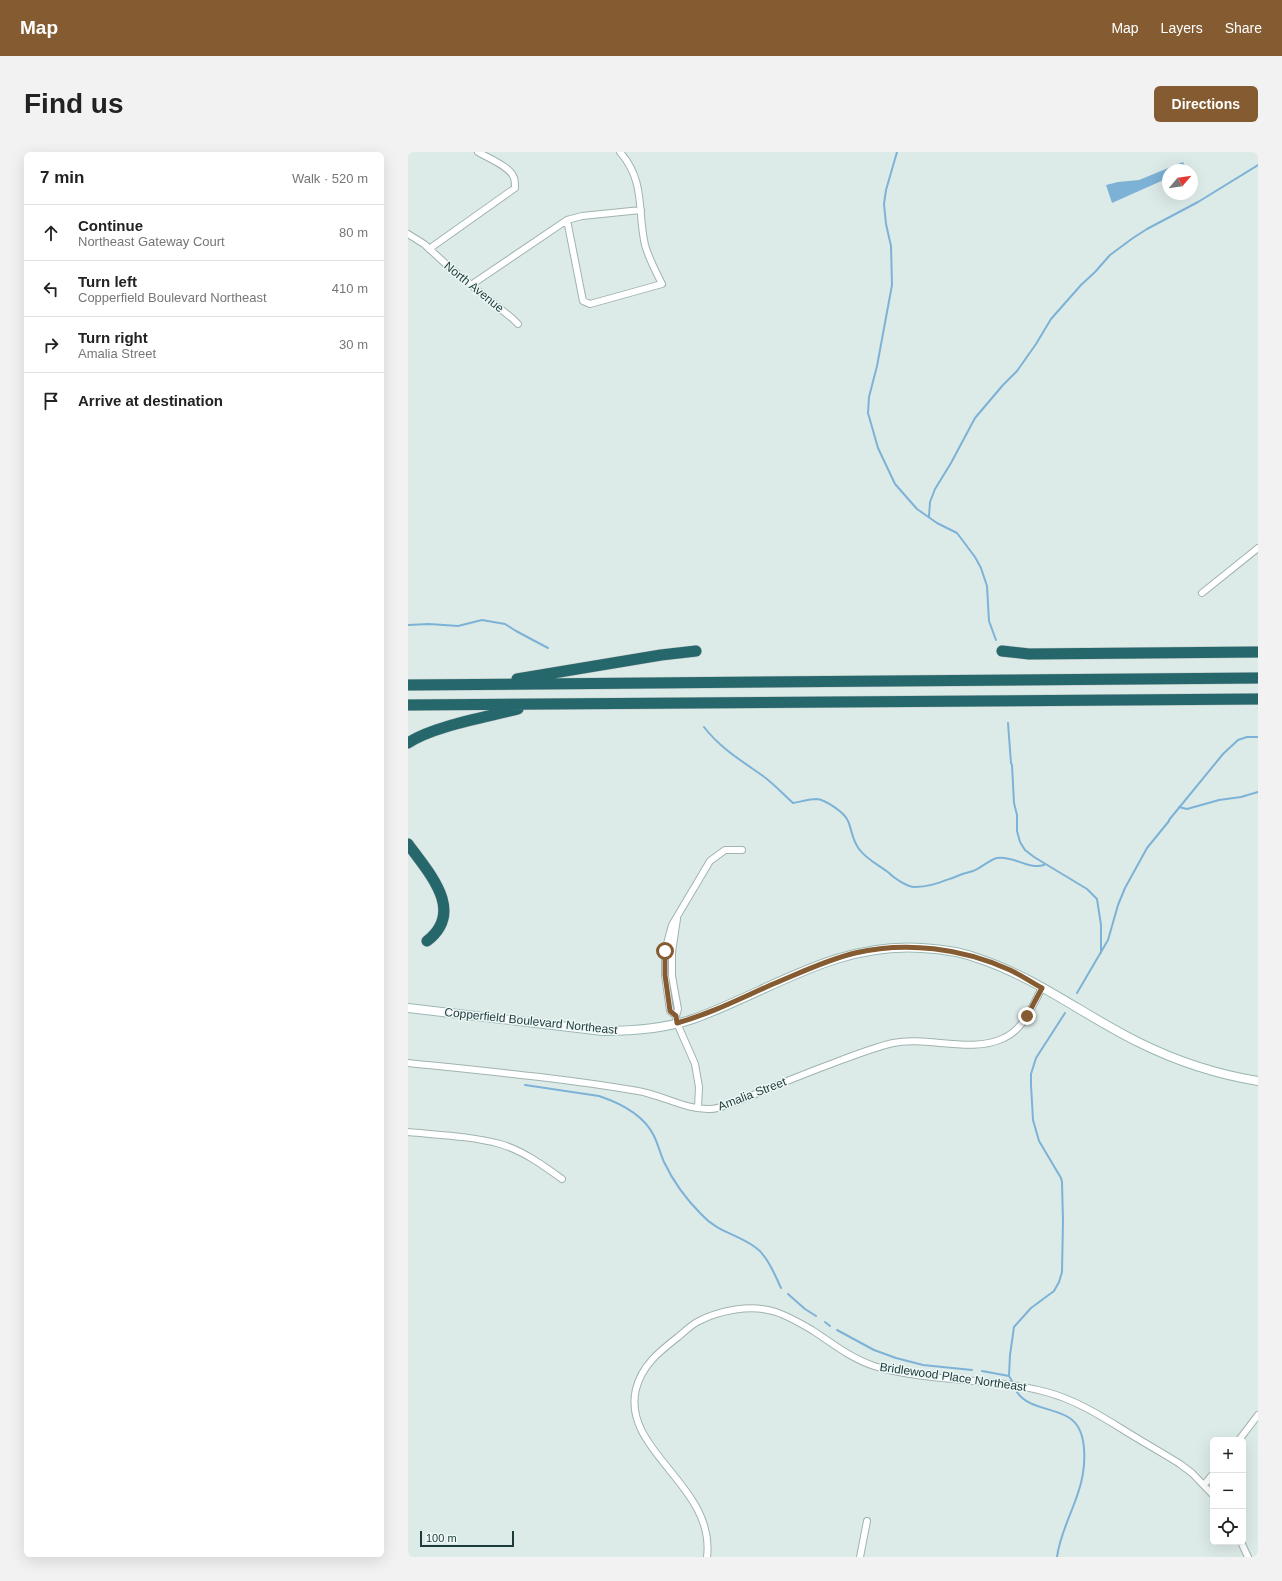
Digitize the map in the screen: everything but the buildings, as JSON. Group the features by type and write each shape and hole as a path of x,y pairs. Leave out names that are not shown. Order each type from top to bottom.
{"highway":[{"path":"484,684 661,655 696,651"},
{"path":"1002,651 1029,654 1258,652"},
{"path":"408,685 1242,678 1258,676"},
{"path":"408,705 1258,699"},
{"path":"408,743 434,731 536,704"},
{"path":"408,844 438,886 443,900 444,911 441,924 434,935 427,941"}],"main road":[{"name":"Copperfield Boulevard Northeast","path":"408,1008 603,1031 624,1031 650,1028 676,1019 692,1019 828,961 855,953 893,947 922,948 954,952 979,958 1010,970 1127,1036 1171,1057 1201,1069 1227,1076 1258,1081"}],"street":[{"path":"429,249 515,188 514,178 507,168 478,152"},
{"path":"567,220 583,301 590,304 662,284 645,244 637,181 620,152"},
{"path":"471,285 567,220 582,216 641,210"},
{"name":"North Avenue","path":"408,234 429,249 518,324"},
{"path":"1202,593 1258,548"},
{"path":"698,1108 699,1087 695,1064 676,1019 670,1011 665,975 665,951 672,925 710,861 725,850 742,850"},
{"name":"Amalia Street","path":"408,1063 640,1091 698,1108 711,1109 881,1046 905,1041 970,1044 992,1043 1017,1030 1027,1016 1042,988"},
{"path":"408,1132 466,1138 501,1144 535,1160 562,1179"},
{"name":"Bridlewood Place Northeast","path":"707,1557 707,1532 699,1511 690,1495 640,1429 634,1410 634,1403 639,1381 647,1365 663,1348 696,1323 710,1316 733,1311 753,1309 775,1312 799,1323 839,1350 856,1359 875,1366 940,1378 1030,1388 1063,1397 1102,1417 1180,1464 1210,1492"},
{"path":"1241,1437 1258,1415"},
{"path":"1204,1485 1210,1478"},
{"path":"860,1557 867,1521"},
{"path":"1242,1545 1248,1557"}],"water":[{"path":"1162,171 1162,181 1112,203 1106,185 1139,180"}],"waterway":[{"path":"897,152 886,190 884,204 886,224 891,246 892,285 877,366 869,397 868,413 878,448 895,484 917,509 937,523 957,533 975,557 981,568 987,586 989,621 996,640"},
{"path":"929,517 930,502 935,489 975,418 1017,371 1051,319 1081,285 1110,255 1133,238 1198,202 1258,165"},
{"path":"408,625 429,624 458,626 482,620 505,624 548,648"},
{"path":"1008,723 1014,803 1017,815 1017,831 1020,842 1025,850 1034,857 1087,889 1097,899 1101,925 1101,953"},
{"path":"704,727 724,748 767,779 793,803 817,799 830,804 839,811 848,821 855,842 862,853 897,880 908,886 920,887 935,884 973,871 997,858 1009,859 1032,866 1044,865"},
{"path":"1077,993 1108,940 1118,905 1125,888 1147,848 1223,754 1238,740 1247,737 1258,737"},
{"path":"1179,807 1187,809 1219,800 1241,797 1258,792"},
{"path":"1012,1381 1009,1376 1014,1327 1031,1308 1054,1291 1062,1272 1062,1182 1039,1141 1033,1120 1031,1074 1036,1058 1065,1013"},
{"path":"525,1085 599,1096 623,1106 638,1116 650,1129 663,1159 680,1190 707,1220 720,1229 755,1247 763,1255 770,1266 781,1288"},
{"path":"788,1294 805,1309 816,1316"},
{"path":"825,1322 830,1326"},
{"path":"837,1330 874,1350 896,1358 923,1365 972,1370"},
{"path":"982,1371 1009,1376"},
{"path":"1017,1392 1021,1397 1034,1405 1068,1417 1075,1423 1083,1441 1084,1464 1081,1485 1063,1532 1057,1557"}],"route":[{"path":"665,951 665,975 670,1011 676,1016 677,1023 692,1019 828,961 855,953 893,947 922,948 954,952 979,958 1010,970 1042,988 1027,1016"}]}
